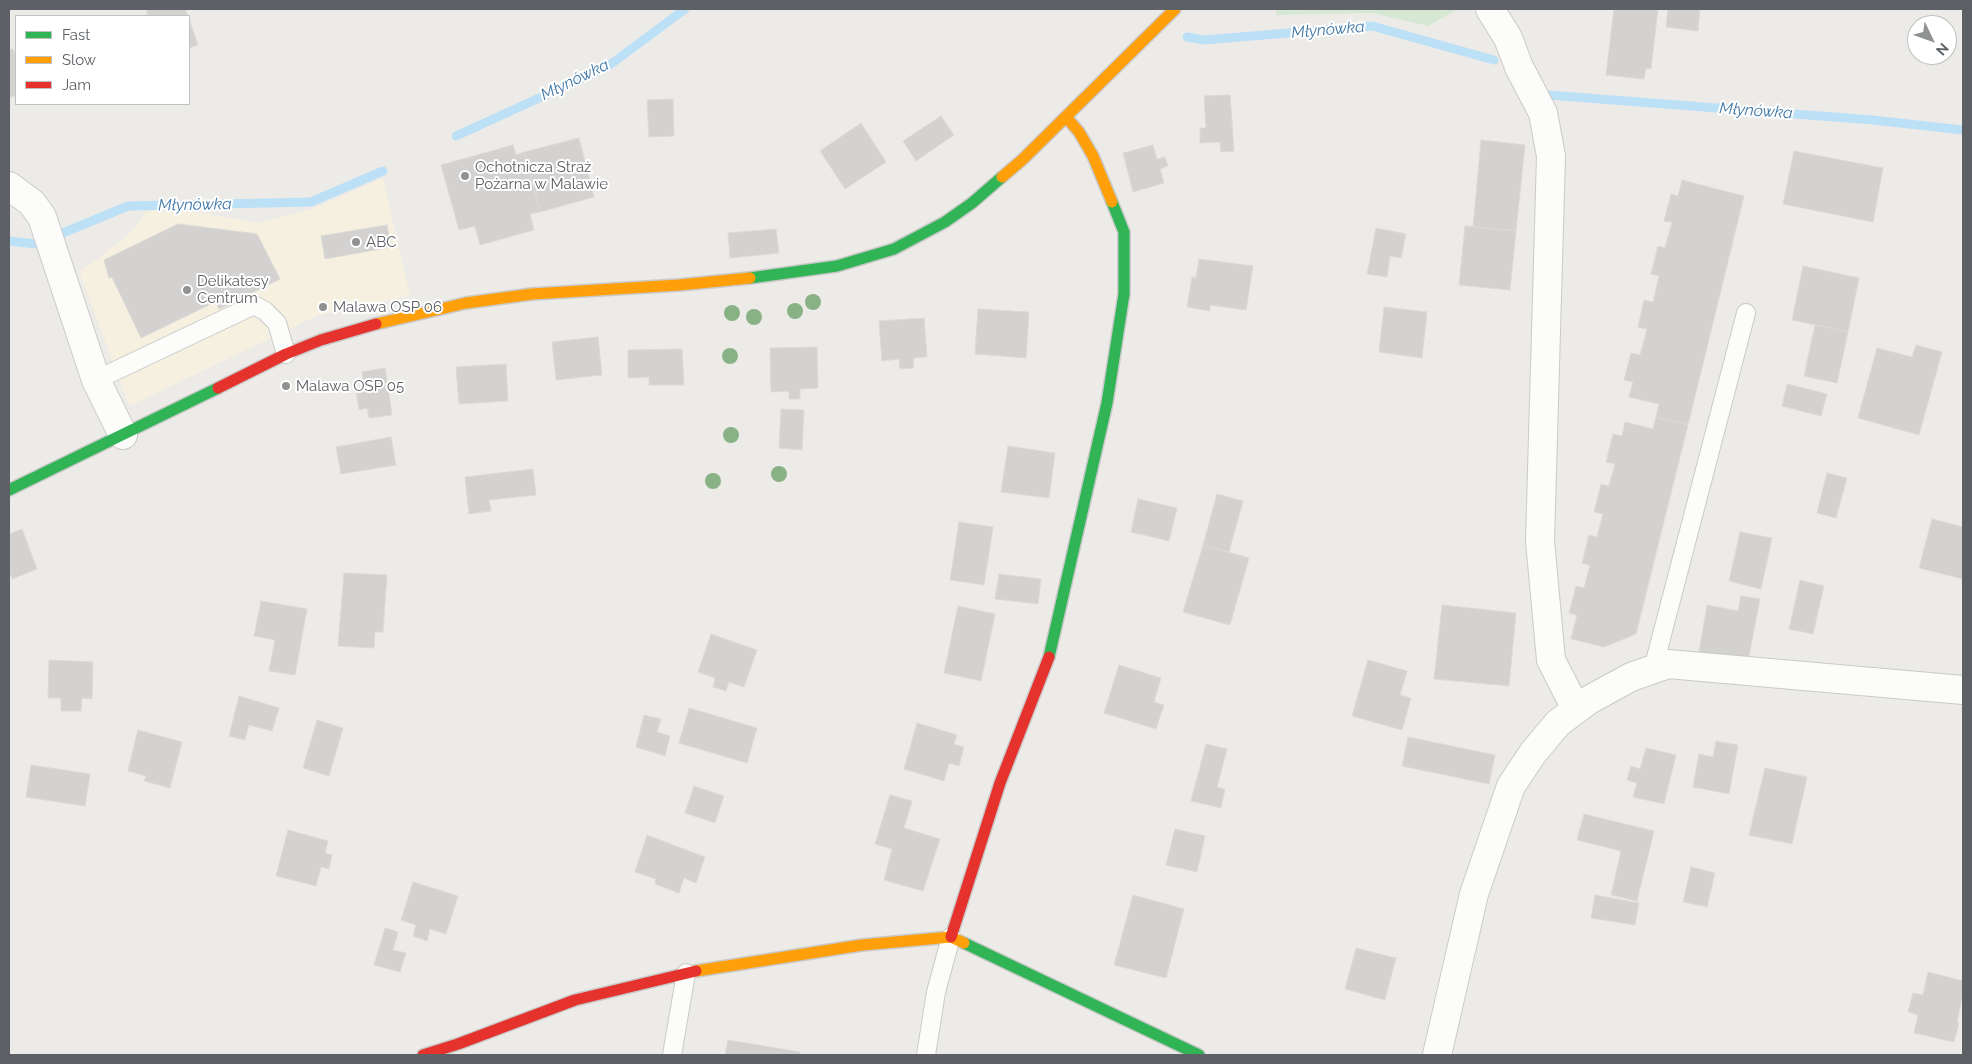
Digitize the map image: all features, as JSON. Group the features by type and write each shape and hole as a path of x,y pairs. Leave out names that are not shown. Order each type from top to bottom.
{"street":[{"path":"9,490 286,354 321,340 360,328 466,303 532,294 718,281 828,267 865,259 894,249 952,217 972,203 1022,160 1175,9"},
{"path":"1490,9 1508,38 1519,67 1543,113 1551,156 1540,541 1552,660 1576,709"},
{"path":"951,938 1000,783 1052,648 1107,403 1124,294 1124,232 1093,156 1079,132 1066,117"},
{"path":"9,186 32,203 42,217 96,380 123,435"},
{"path":"1437,1055 1474,894 1511,786 1533,753 1558,723 1576,709 1631,677 1668,664 1963,687"},
{"path":"423,1055 458,1044 575,1000 686,973 862,945 951,938 1199,1055"}],"lane":[{"path":"96,380 254,305 265,311 277,323 286,354"},
{"path":"1653,668 1746,313"},
{"path":"926,1055 936,992 951,938"},
{"path":"672,1055 686,973"}],"shaded area":[{"path":"383,178 410,296 319,315 129,406 79,271 102,256 129,234 147,211 188,211 260,223 312,209"}],"green space":[{"path":"1276,9 1458,9 1428,26 1372,13 1276,15"}],"building":[{"path":"146,9 185,9 188,15 148,15"},
{"path":"1614,9 1658,9 1651,69 1646,68 1644,79 1606,75"},
{"path":"1668,9 1700,9 1698,31 1666,27"},
{"path":"190,22 198,45 190,48"},
{"path":"13,49 15,55 15,95 9,98 9,50"},
{"path":"1230,95 1234,151 1221,152 1220,142 1200,143 1200,128 1206,128 1204,96"},
{"path":"673,99 674,136 649,137 647,100"},
{"path":"941,116 954,135 916,161 903,141"},
{"path":"861,123 886,162 845,189 820,151"},
{"path":"579,138 594,197 540,212 524,152"},
{"path":"1481,140 1525,145 1516,231 1473,227"},
{"path":"513,145 516,155 524,152 540,212 530,214 534,230 480,245 475,226 459,230 441,165"},
{"path":"1153,145 1157,159 1165,157 1168,166 1160,169 1164,183 1133,192 1123,153"},
{"path":"1794,151 1883,168 1873,222 1783,204"},
{"path":"1682,180 1744,196 1688,425 1656,417 1659,404 1629,397 1633,382 1624,380 1631,353 1640,355 1647,329 1638,327 1644,300 1653,302 1659,276 1651,274 1658,246 1665,248 1672,222 1664,221 1671,194 1678,196"},
{"name":"Delikatesy Centrum","path":"178,224 257,234 280,279 219,309 215,302 141,338 112,277 109,278 104,260"},
{"name":"ABC","path":"387,225 391,247 325,259 321,236"},
{"path":"1465,226 1516,231 1510,290 1459,285"},
{"path":"1376,228 1406,234 1401,258 1390,256 1387,277 1367,274"},
{"path":"776,229 779,253 730,258 728,233"},
{"path":"1199,259 1253,266 1246,310 1210,305 1210,311 1187,307 1192,277 1196,278"},
{"path":"1803,266 1859,278 1848,332 1792,320"},
{"path":"1384,307 1427,312 1422,358 1379,352"},
{"path":"978,309 1029,312 1026,358 975,354"},
{"path":"924,318 927,357 913,358 914,368 900,369 899,359 882,361 879,321"},
{"path":"1815,325 1848,332 1837,383 1804,376"},
{"path":"598,337 602,375 556,380 552,342"},
{"path":"1916,345 1942,352 1919,435 1858,418 1877,348 1912,357"},
{"path":"817,347 818,388 800,389 800,399 789,399 789,391 771,392 770,348"},
{"path":"682,349 684,385 649,385 649,377 628,378 628,350"},
{"path":"506,364 508,401 459,404 456,367"},
{"path":"385,368 392,415 369,418 367,408 359,410 356,390 364,389 362,372"},
{"path":"1787,384 1827,394 1821,416 1782,406"},
{"path":"781,409 804,410 802,450 779,448"},
{"path":"1656,417 1688,425 1636,634 1604,647 1571,639 1577,615 1569,613 1576,586 1584,588 1590,565 1582,563 1589,535 1597,537 1603,514 1594,512 1601,484 1609,486 1615,464 1606,462 1613,434 1622,436 1625,422 1653,429"},
{"path":"391,437 396,465 341,474 336,447"},
{"path":"1008,446 1055,453 1049,498 1001,492"},
{"path":"533,469 536,495 489,500 491,511 469,514 465,477"},
{"path":"1827,473 1847,478 1836,518 1817,513"},
{"path":"1217,494 1243,501 1229,552 1203,545"},
{"path":"1138,499 1177,508 1169,541 1131,532"},
{"path":"1932,519 1963,527 1963,579 1919,568"},
{"path":"959,522 993,527 984,585 950,580"},
{"path":"22,529 37,569 12,579 9,571 9,534"},
{"path":"1740,532 1772,538 1761,589 1729,581"},
{"path":"1203,545 1249,558 1230,625 1183,612"},
{"path":"344,573 387,575 383,632 375,632 374,648 338,646"},
{"path":"999,574 1041,579 1038,604 995,599"},
{"path":"1800,580 1824,586 1813,634 1789,629"},
{"path":"1741,596 1760,599 1748,661 1699,652 1707,605 1738,611"},
{"path":"261,601 307,609 295,675 269,671 275,640 254,636"},
{"path":"1442,605 1516,613 1509,686 1434,679"},
{"path":"958,606 995,614 981,681 944,673"},
{"path":"711,634 757,650 744,687 729,682 726,691 713,687 715,678 698,672"},
{"path":"49,660 93,662 92,699 82,698 81,711 61,711 61,698 48,698"},
{"path":"1368,660 1407,671 1400,695 1411,698 1402,730 1352,716"},
{"path":"1119,665 1161,678 1154,702 1164,705 1156,729 1104,713"},
{"path":"239,696 279,708 272,731 249,725 245,740 229,736"},
{"path":"689,708 757,728 747,763 679,743"},
{"path":"644,715 661,719 657,732 670,736 665,756 636,747"},
{"path":"317,720 343,728 329,776 303,768"},
{"path":"917,723 957,735 954,744 964,747 959,766 949,763 944,781 904,769"},
{"path":"138,730 182,742 170,788 144,781 146,776 128,771"},
{"path":"1408,737 1495,755 1489,784 1402,766"},
{"path":"1716,741 1738,745 1729,794 1693,787 1699,754 1713,757"},
{"path":"1206,744 1227,749 1217,787 1225,789 1221,808 1191,801"},
{"path":"1646,748 1676,755 1664,804 1633,797 1637,783 1627,780 1631,766 1640,769"},
{"path":"31,765 90,774 85,806 26,797"},
{"path":"1765,768 1807,777 1792,844 1749,835"},
{"path":"694,786 724,796 715,823 685,813"},
{"path":"890,795 912,801 904,828 940,839 923,891 884,880 892,849 875,844"},
{"path":"1584,814 1654,831 1637,901 1611,895 1621,851 1577,840"},
{"path":"1175,829 1205,836 1197,872 1166,865"},
{"path":"288,830 328,841 325,853 332,855 329,869 321,867 316,886 276,876"},
{"path":"647,835 705,857 696,883 684,878 679,893 655,884 656,879 635,872"},
{"path":"1691,867 1715,873 1707,907 1683,902"},
{"path":"413,882 458,896 446,934 430,929 427,941 413,936 416,925 401,920"},
{"path":"1133,895 1184,909 1166,978 1114,965"},
{"path":"1595,895 1639,903 1635,925 1591,918"},
{"path":"385,928 398,932 393,950 406,953 400,972 374,965"},
{"path":"1356,948 1396,958 1385,1000 1345,989"},
{"path":"1928,972 1963,981 1963,994 1957,1022 1959,1023 1954,1042 1914,1033 1918,1015 1908,1012 1913,993 1923,995"},
{"path":"728,1040 800,1052 800,1055 725,1055"}],"waterway":[{"name":"Młynówka","path":"456,136 607,67 685,9"},
{"name":"Młynówka","path":"1187,37 1204,40 1372,26 1494,60"},
{"name":"Młynówka","path":"1548,95 1873,120 1963,130"},
{"name":"Młynówka","path":"9,241 36,244 128,206 311,202 383,171"}],"traffic: fast":[{"path":"750,278 837,266 894,249 945,222 972,203 1002,177"},
{"path":"1049,657 1107,403 1124,294 1124,232 1112,202"},
{"path":"9,490 218,388"},
{"path":"964,943 1199,1055"}],"traffic: slow":[{"path":"1002,177 1022,160 1175,9"},
{"path":"1066,117 1079,132 1093,156 1112,202"},
{"path":"376,324 466,303 532,294 679,285 750,278"},
{"path":"696,971 862,945 951,937 964,943"}],"traffic: jam":[{"path":"218,388 286,354 321,340 376,324"},
{"path":"951,937 1000,783 1049,657"},
{"path":"423,1055 458,1044 575,1000 696,971"}],"place":[{"name":"Ochotnicza Straż Pożarna w Malawie","path":"465,176"},
{"name":"ABC","path":"356,242"},
{"name":"Delikatesy Centrum","path":"187,290"},
{"name":"Malawa OSP 06","path":"323,307"},
{"name":"Malawa OSP 05","path":"286,386"}]}
